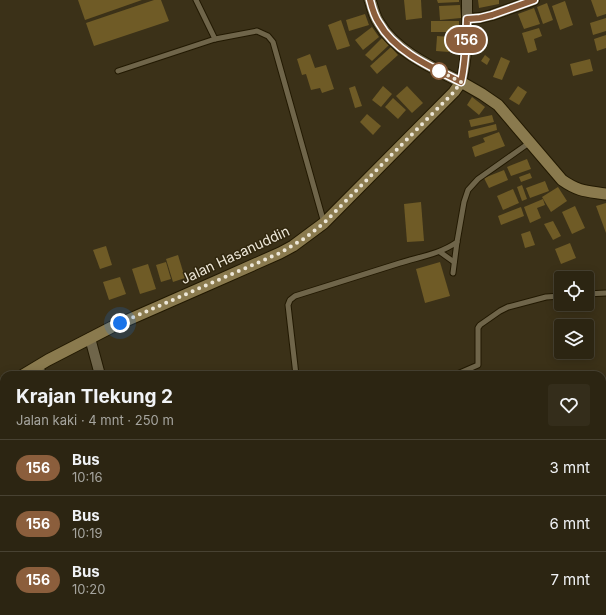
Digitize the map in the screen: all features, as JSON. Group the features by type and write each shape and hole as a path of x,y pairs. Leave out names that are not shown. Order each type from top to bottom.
{"main road":[{"path":"461,82 498,105 529,143 562,180 571,187 582,191 606,194"},
{"name":"Jalan Hasanuddin","path":"42,370 90,338 127,320 280,253 305,238 324,223 454,92 461,82"}],"street":[{"path":"370,0 379,24 397,44 421,61 461,82 466,53 467,0"},
{"path":"467,19 492,15 534,0"},
{"path":"90,338 99,371"}],"lane":[{"path":"196,0 215,39"},
{"path":"118,71 215,39 257,31 268,36 272,42 324,223"},
{"path":"452,273 456,242 468,190 478,179 529,143"},
{"path":"296,371 288,305 290,300 295,296 440,252 449,248 456,242"},
{"path":"440,252 454,262"},
{"path":"594,294 606,293"},
{"path":"464,371 478,365 478,328 480,325 508,307 542,298 554,297"}],"building":[{"path":"78,0 142,0 85,20"},
{"path":"154,0 161,0 169,21 94,46 86,23"},
{"path":"404,0 421,0 422,18 406,20"},
{"path":"437,0 459,0 459,2 438,3"},
{"path":"478,0 499,0 499,4 479,8"},
{"path":"591,0 606,0 606,14 597,17"},
{"path":"565,1 573,25 560,30 552,6"},
{"path":"547,3 553,20 543,24 537,7"},
{"path":"460,5 461,18 440,20 439,6"},
{"path":"534,8 540,24 524,29 518,14"},
{"path":"365,14 369,25 349,31 346,20"},
{"path":"606,18 606,31 593,35 590,23"},
{"path":"341,20 350,46 337,50 328,25"},
{"path":"431,21 459,21 459,32 431,32"},
{"path":"372,27 379,37 363,50 355,40"},
{"path":"539,28 542,36 534,39 537,50 528,53 522,33"},
{"path":"606,35 606,48 597,51 594,39"},
{"path":"437,36 450,37 449,52 436,51"},
{"path":"382,38 389,45 372,61 365,55"},
{"path":"391,47 398,55 377,74 370,66"},
{"path":"310,54 315,68 326,65 334,89 322,93 320,88 311,90 306,74 302,75 297,59"},
{"path":"485,55 490,59 487,65 481,61"},
{"path":"501,57 510,61 502,80 493,77"},
{"path":"590,59 593,71 573,76 570,64"},
{"path":"355,86 362,106 355,108 349,88"},
{"path":"383,86 392,94 381,107 372,100"},
{"path":"407,86 423,103 412,113 396,96"},
{"path":"518,86 527,92 519,105 509,99"},
{"path":"472,97 485,107 479,115 467,105"},
{"path":"393,98 406,110 398,119 385,107"},
{"path":"367,114 381,126 373,135 360,122"},
{"path":"492,115 494,122 471,127 469,120"},
{"path":"496,124 497,130 469,138 468,131"},
{"path":"499,132 505,146 475,157 472,147 485,142 483,138"},
{"path":"527,159 531,169 511,176 507,167"},
{"path":"504,170 508,180 489,188 484,178"},
{"path":"530,173 532,178 521,182 519,177"},
{"path":"545,181 549,191 530,198 526,188"},
{"path":"522,185 527,199 522,201 517,187"},
{"path":"558,187 567,201 551,212 542,197"},
{"path":"513,189 519,203 503,210 497,196"},
{"path":"543,199 545,205 537,208 541,218 530,223 524,207"},
{"path":"421,202 424,241 407,242 404,204"},
{"path":"606,203 606,233 596,206"},
{"path":"575,206 585,228 572,234 562,212"},
{"path":"521,207 524,216 501,225 498,216"},
{"path":"553,221 561,236 553,240 544,224"},
{"path":"530,231 535,245 525,248 521,234"},
{"path":"570,243 576,258 561,264 555,249"},
{"path":"106,246 112,265 100,269 93,250"},
{"path":"178,255 185,278 173,282 166,259"},
{"path":"166,262 171,279 161,282 156,265"},
{"path":"440,262 450,296 425,303 416,269"},
{"path":"148,264 156,289 140,294 132,269"},
{"path":"120,277 126,294 109,300 103,282"}],"bus line":[{"name":"156","path":"370,0 379,24 397,44 421,61 461,82 466,53 467,19 492,15 534,0"}],"route":[{"path":"120,323 280,253 305,238 324,223 458,87 461,82 439,71"}]}
